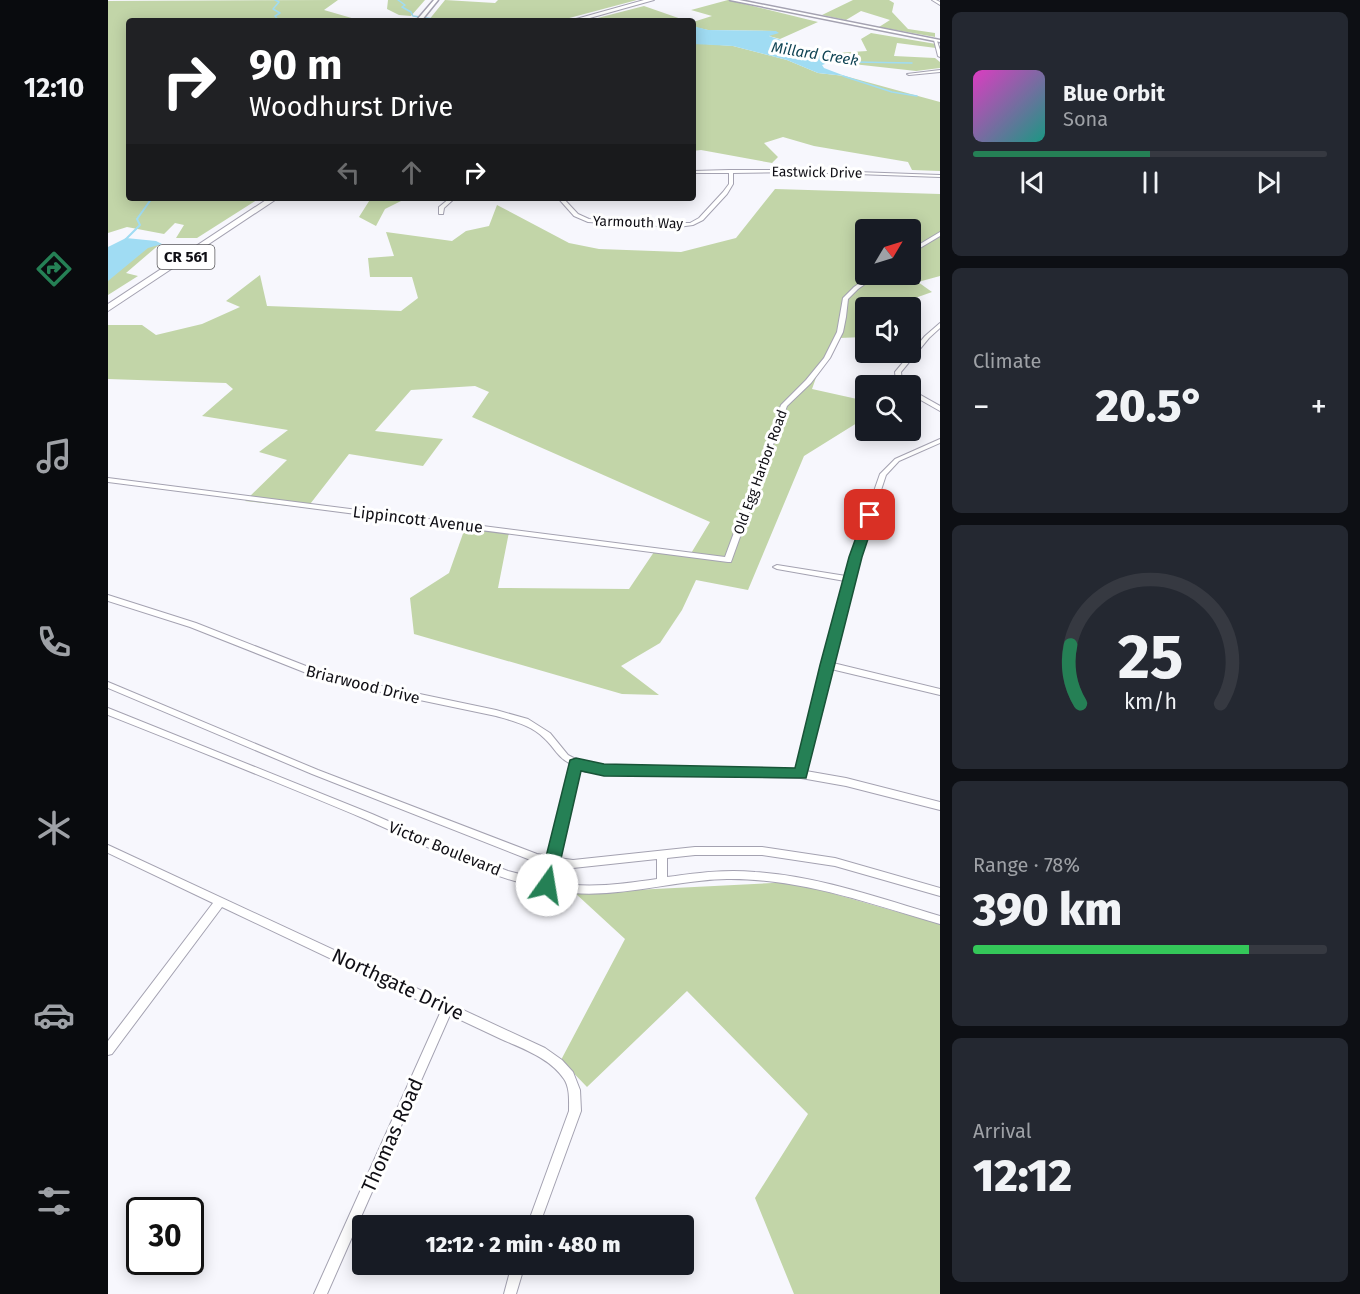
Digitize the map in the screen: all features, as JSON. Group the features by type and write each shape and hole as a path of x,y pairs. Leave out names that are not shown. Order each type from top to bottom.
{"main road":[{"path":"583,18 651,0"},
{"name":"CR 561","path":"108,308 269,201"}],"street":[{"path":"420,18 436,0"},
{"path":"732,0 938,41 940,56"},
{"path":"934,0 940,4"},
{"path":"909,74 940,71"},
{"name":"Yarmouth Way","path":"563,201 576,215 588,220 685,225 701,219 725,193 731,184 731,171"},
{"name":"Eastwick Drive","path":"696,172 801,171 940,177"},
{"path":"441,213 442,207 449,201"},
{"path":"921,246 940,234"},
{"name":"Old Egg Harbor Road","path":"728,560 784,405 836,348 845,318 846,298 860,285"},
{"path":"898,375 898,372 927,337 940,325"},
{"path":"921,398 940,409"},
{"path":"801,774 849,579 884,474 897,460 940,441"},
{"name":"Lippincott Avenue","path":"108,480 728,560"},
{"path":"777,567 849,579"},
{"name":"Briarwood Drive","path":"108,598 193,625 327,678 525,721 547,735 565,757 576,764"},
{"path":"827,665 940,692"},
{"name":"Victor Boulevard","path":"108,685 315,772 515,851 552,861 596,864 718,850 762,851 806,856 940,892"},
{"name":"Victor Boulevard","path":"108,711 281,780 463,857 547,885 585,890 608,890 697,876 731,874 807,883 940,920"},
{"path":"547,885 576,764 604,770 801,774 846,782 940,806"},
{"name":"Northgate Drive","path":"108,849 542,1052 558,1063 570,1076 576,1091 575,1111 545,1193"},
{"path":"662,855 662,882"},
{"path":"108,1050 220,902"},
{"name":"Thomas Road","path":"320,1294 448,1008"},
{"path":"537,1215 545,1193"},
{"path":"510,1294 516,1275"}],"green space":[{"path":"338,0 324,10 352,18 126,18 126,201 255,201 197,238 176,238 184,225 175,223 164,234 127,227 108,233 108,1"},
{"path":"388,0 425,0 411,16 399,15 387,9"},
{"path":"445,0 495,3 498,0 637,0 569,18 430,18"},
{"path":"728,0 818,22 780,39 769,36 775,31 708,30 696,28 696,21 712,16 691,10"},
{"path":"853,0 889,0 894,3 892,12 908,29 935,33 935,37 879,27 890,20 861,11 846,20 822,15"},
{"path":"644,6 678,18 598,18"},
{"path":"871,33 936,44 936,48 897,43 894,56 935,58 940,62 940,68 916,71 853,64 851,60 822,54 867,51 861,39"},
{"path":"696,43 733,46 787,60 818,73 845,76 940,102 940,171 912,170 908,162 814,146 783,137 764,143 778,157 772,163 696,151"},
{"path":"775,189 940,194 940,276 921,281 921,219 855,219 855,285 921,284 932,292 918,297 855,297 855,337 839,338 818,372 812,389 855,399 855,424 804,456 748,590 696,580 682,610 660,643 621,666 659,695 622,694 414,634 410,598 449,573 465,528 509,532 498,588 629,589 656,549 690,555 710,522 472,417 489,392 475,386 411,390 375,431 443,439 423,466 349,454 307,508 245,501 287,460 259,452 288,430 202,416 233,389 226,383 108,379 108,325 142,325 156,335 202,324 240,307 226,301 260,275 267,306 401,311 418,298 412,277 370,277 368,258 394,256 386,232 452,241 466,231 489,226 497,205 569,243 599,249 681,252 736,238"},
{"path":"369,201 401,201 385,209 376,226 359,217"},
{"path":"161,243 126,273 138,276 108,295 108,247"},
{"path":"792,882 940,924 940,1294 794,1294 755,1198 808,1114 687,991 587,1087 561,1060 625,939 575,893"}],"water":[{"path":"696,27 708,30 776,31 779,33 769,36 822,54 856,62 822,65 824,68 845,76 818,73 787,60 733,46 696,44"},
{"path":"126,238 156,241 162,244 148,248 108,281 108,247"}],"waterway":[{"path":"275,0 279,2 273,9 280,13 275,16 277,18"},
{"name":"Millard Creek","path":"398,0 405,5 402,7 411,12 413,16 427,18"},
{"name":"Millard Creek","path":"853,62 912,63"},
{"path":"843,76 892,92 917,96"},
{"path":"125,240 140,225 137,219 150,201"}],"route":[{"path":"547,885 576,764 586,768 604,770 801,774 855,557 870,515"}]}
